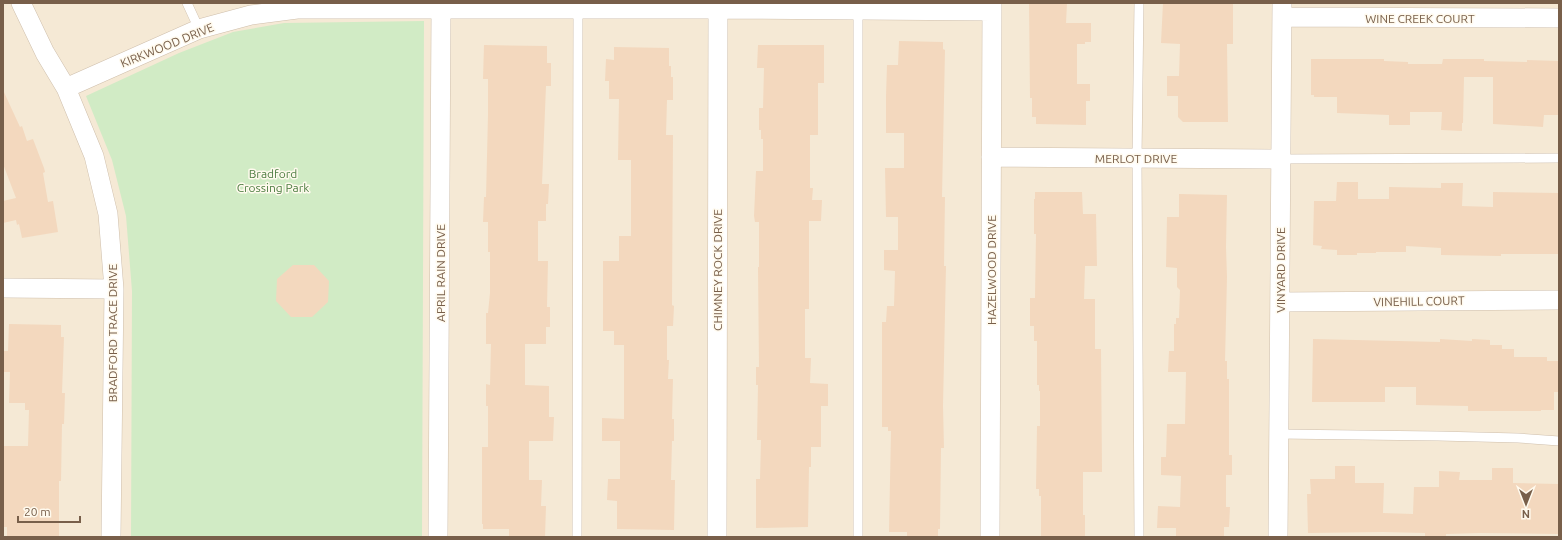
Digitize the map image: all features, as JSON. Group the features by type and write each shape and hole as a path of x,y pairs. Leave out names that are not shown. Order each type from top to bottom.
{"street":[{"name":"BRADFORD TRACE DRIVE","path":"21,3 45,53 66,88 94,156 108,214 114,289 111,537"},
{"name":"KIRKWOOD DRIVE","path":"66,88 199,29 251,15 297,9 441,10 718,6 992,7"},
{"name":"CHIMNEY ROCK DRIVE","path":"717,537 718,6"},
{"name":"HAZELWOOD DRIVE","path":"990,537 992,7"},
{"name":"APRIL RAIN DRIVE","path":"438,537 441,10"},
{"name":"WINE CREEK COURT","path":"1282,10 1559,18"},
{"name":"VINYARD DRIVE","path":"1278,537 1282,10"},
{"name":"MERLOT DRIVE","path":"991,157 1280,159"},
{"path":"3,288 114,289"},
{"name":"VINEHILL COURT","path":"1280,302 1559,300"}],"lane":[{"path":"187,3 199,29"},
{"path":"1138,537 1137,158 1139,3"},
{"path":"858,6 858,537"},
{"path":"577,537 578,9"},
{"path":"1280,159 1559,158"},
{"path":"1278,434 1438,436 1518,438 1559,441"}],"shaded area":[{"path":"3,3 1559,3 1559,537 3,537"}],"green space":[{"name":"Bradford Crossing Park","path":"424,21 422,537 131,537 132,291 126,216 112,160 86,96 179,53 233,32 284,23"}],"building":[{"path":"1029,3 1067,3 1066,23 1091,23 1091,42 1077,44 1077,84 1090,84 1090,101 1086,101 1086,125 1036,124 1036,117 1032,117 1032,98 1030,98"},
{"path":"1163,3 1233,3 1233,44 1227,44 1228,122 1183,122 1178,117 1178,96 1167,96 1167,76 1179,76 1180,44 1161,43"},
{"path":"899,41 943,42 943,49 945,50 942,197 945,197 944,266 946,266 943,406 944,448 941,448 940,529 938,529 938,537 907,537 907,532 889,532 891,431 888,431 888,427 882,427 882,322 886,322 887,306 894,306 895,271 884,270 884,250 898,250 898,217 886,217 885,168 904,168 904,133 886,133 886,96 887,65 898,65"},
{"path":"484,45 547,46 547,63 551,63 551,86 546,86 542,184 549,184 548,204 546,204 546,221 538,221 538,261 548,261 547,307 550,307 550,327 546,327 546,344 525,344 525,385 549,386 549,417 554,417 553,441 529,441 529,480 542,480 541,506 546,506 545,537 509,537 509,529 483,529 482,524 482,447 488,447 488,406 486,406 486,384 490,385 491,344 486,344 486,313 488,313 490,293 490,252 488,252 488,222 483,222 484,197 486,197 488,115 488,79 483,79"},
{"path":"758,45 824,45 824,83 818,83 818,135 810,135 810,188 813,188 812,200 822,200 821,221 809,221 809,309 805,309 805,358 811,358 810,383 828,384 828,406 821,406 821,447 811,447 811,467 809,467 808,527 756,528 756,479 760,479 761,440 757,440 758,385 756,385 756,367 759,367 759,222 755,222 754,216 756,171 763,171 763,139 761,139 761,130 759,130 759,108 763,108 764,68 757,68"},
{"path":"614,47 669,48 669,66 671,66 671,77 673,77 673,100 667,100 666,135 673,135 672,305 674,306 673,326 667,326 667,360 669,360 668,379 673,379 672,419 674,419 674,441 672,441 671,480 675,480 674,530 617,529 617,501 607,500 608,479 620,479 620,441 602,441 602,418 624,419 624,345 614,345 614,331 603,331 603,261 619,261 619,236 631,236 631,160 618,160 619,99 609,99 609,81 605,81 606,59 614,60"},
{"path":"1311,59 1384,59 1384,61 1408,62 1408,64 1442,64 1443,59 1484,59 1484,61 1527,62 1527,60 1559,61 1559,115 1544,115 1543,127 1493,124 1493,77 1464,77 1462,131 1441,130 1442,112 1410,112 1410,125 1389,125 1389,115 1337,113 1337,97 1314,97 1314,95 1311,95"},
{"path":"3,90 20,127 22,126 27,141 33,139 45,172 43,173 48,202 53,201 58,232 22,238 19,224 17,225 16,220 3,223 3,201 16,198 3,164"},
{"path":"1337,182 1358,182 1358,199 1389,199 1389,187 1441,188 1441,183 1463,183 1462,206 1493,207 1493,192 1559,193 1559,254 1501,254 1501,256 1441,255 1441,248 1406,246 1406,252 1376,252 1357,253 1357,255 1337,255 1337,250 1321,249 1322,246 1313,245 1314,201 1336,201"},
{"path":"1035,192 1082,192 1083,214 1096,214 1097,266 1085,266 1084,299 1095,299 1095,349 1101,349 1102,472 1083,472 1083,515 1085,515 1085,537 1041,537 1041,496 1039,496 1039,489 1036,489 1037,426 1040,426 1040,391 1039,385 1037,385 1037,341 1034,341 1034,326 1030,326 1030,298 1035,298"},
{"path":"1179,194 1227,195 1225,361 1227,361 1227,379 1229,379 1229,455 1232,455 1232,475 1226,475 1226,507 1230,507 1229,527 1224,527 1224,537 1176,537 1176,528 1157,528 1158,506 1180,507 1181,476 1161,475 1161,457 1166,457 1167,424 1185,424 1186,372 1168,372 1169,351 1174,351 1174,324 1176,324 1176,318 1179,318 1180,290 1177,287 1177,268 1166,267 1167,217 1179,217"},
{"path":"293,265 314,265 329,281 328,302 312,317 291,317 276,301 277,279"},
{"path":"9,324 61,325 61,337 64,337 62,393 65,393 64,424 62,424 61,481 59,481 59,537 7,537 7,527 3,527 3,446 28,446 29,410 25,410 25,403 9,403 10,372 3,372 3,351 8,351"},
{"path":"1313,339 1440,342 1440,339 1472,341 1472,339 1490,340 1490,345 1502,345 1502,349 1514,349 1514,357 1547,357 1547,361 1559,361 1559,392 1554,392 1554,410 1541,411 1468,411 1468,406 1416,405 1416,387 1385,387 1385,402 1312,402"},
{"path":"1335,466 1355,466 1355,483 1384,483 1383,513 1413,514 1414,487 1439,487 1439,471 1460,472 1459,480 1492,480 1492,468 1513,468 1513,483 1559,484 1559,534 1479,533 1425,536 1425,533 1308,533 1307,494 1311,494 1310,479 1335,479"}]}
